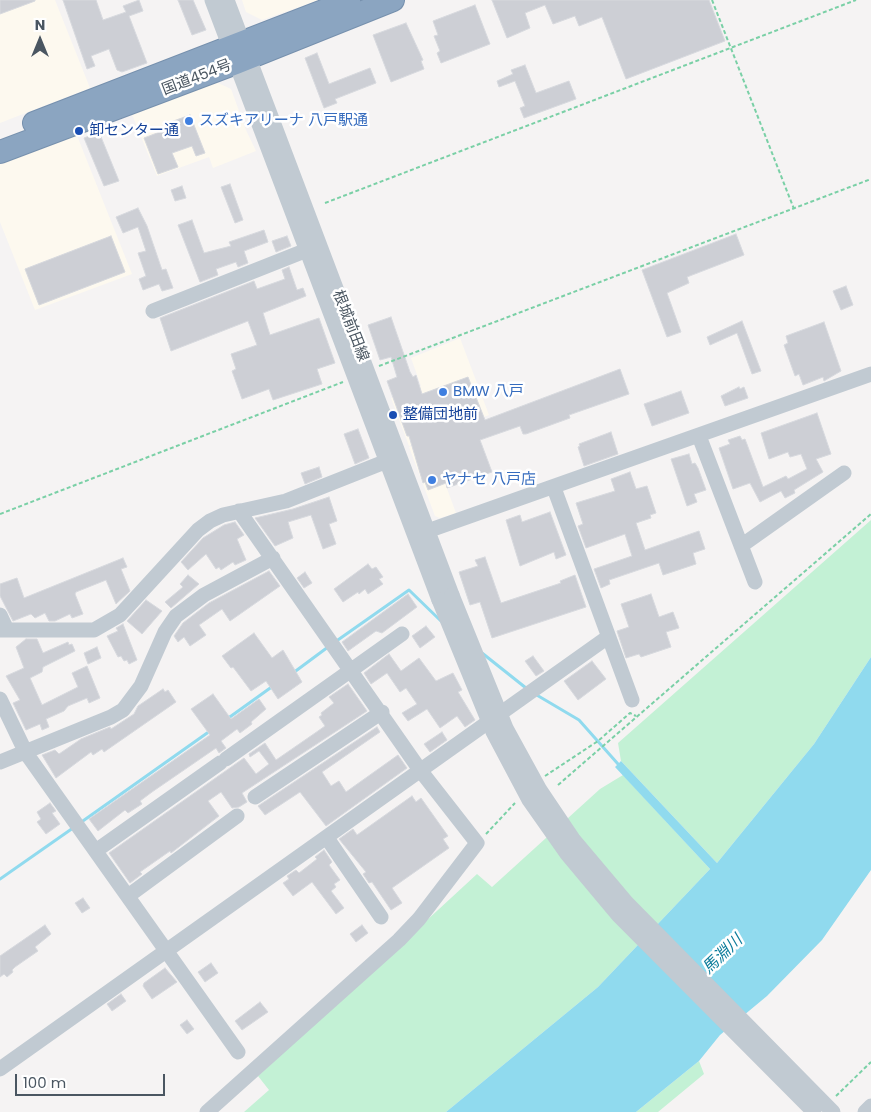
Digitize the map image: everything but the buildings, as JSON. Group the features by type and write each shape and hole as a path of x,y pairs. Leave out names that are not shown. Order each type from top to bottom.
{"highway":[{"name":"国道454号","path":"0,152 239,52 352,0"},
{"name":"国道454号","path":"0,136 393,0"}],"street":[{"path":"212,0 239,52"},
{"path":"227,0 239,52"},
{"name":"根城前田線","path":"239,52 307,250 361,374 387,461 422,533"},
{"name":"根城前田線","path":"239,52 446,597"},
{"path":"153,311 307,250"},
{"path":"422,533 554,488 871,374"},
{"path":"699,436 754,582"},
{"path":"0,615 3,630 80,632 94,630 106,625 120,614 198,530 216,518 286,501 387,461"},
{"path":"741,546 844,473"},
{"path":"554,488 632,700"},
{"path":"206,1112 374,964 382,953 399,940 419,919 477,843 420,770 382,712 239,511"},
{"path":"0,762 123,710 141,686 165,632 176,616 204,595 273,558"},
{"path":"446,597 506,728 540,790 573,839 627,903 833,1105"},
{"path":"446,597 493,732 529,800 567,854 618,915 814,1112"},
{"path":"96,850 402,634"},
{"path":"0,1069 608,637"},
{"path":"0,698 26,752 238,1052"},
{"path":"255,797 382,712"},
{"path":"128,896 237,816"},
{"path":"326,838 381,917"},
{"path":"865,1112 871,1106"}],"path":[{"path":"712,0 794,209"},
{"path":"325,203 856,0"},
{"path":"0,514 871,179"},
{"path":"558,785 871,514"},
{"path":"544,777 598,741 630,713 636,716"},
{"path":"477,843 518,799"},
{"path":"833,1105 871,1062"}],"shaded area":[{"path":"0,0 55,0 90,88 0,123"},
{"path":"242,0 319,0 262,20 246,12"},
{"name":"スズキアリーナ 八戸駅通","path":"216,82 231,89 256,151 213,168 209,157 157,176 131,112"},
{"path":"76,133 132,274 35,310 0,222 0,162"},
{"name":"BMW 八戸","path":"460,338 489,415 409,446 391,398 421,386 411,358"},
{"name":"ヤナセ 八戸店","path":"429,440 456,513 440,518 435,516 409,447"}],"green space":[{"path":"871,520 871,657 814,744 717,863 621,761 618,743"},
{"path":"623,775 710,869 598,987 446,1112 244,1112 269,1090 258,1076 477,874 492,887 600,789"},
{"path":"699,1061 704,1074 658,1112 636,1112"}],"water":[{"name":"馬淵川","path":"871,657 871,870 822,940 767,996 720,1035 699,1061 636,1112 446,1112 598,987 710,869 615,767 621,761 717,863 814,744"}],"waterway":[{"path":"335,642 409,590 442,622"},
{"path":"293,673 328,647"},
{"path":"482,653 526,688"},
{"path":"227,719 273,686"},
{"path":"535,694 579,720 618,764"},
{"path":"80,823 210,731"},
{"path":"0,879 73,828"}],"place":[{"name":"スズキアリーナ 八戸駅通","path":"189,121"},
{"name":"卸センター通","path":"79,131"},
{"name":"BMW 八戸","path":"443,392"},
{"name":"整備団地前","path":"393,415"},
{"name":"ヤナセ 八戸店","path":"432,480"}]}
